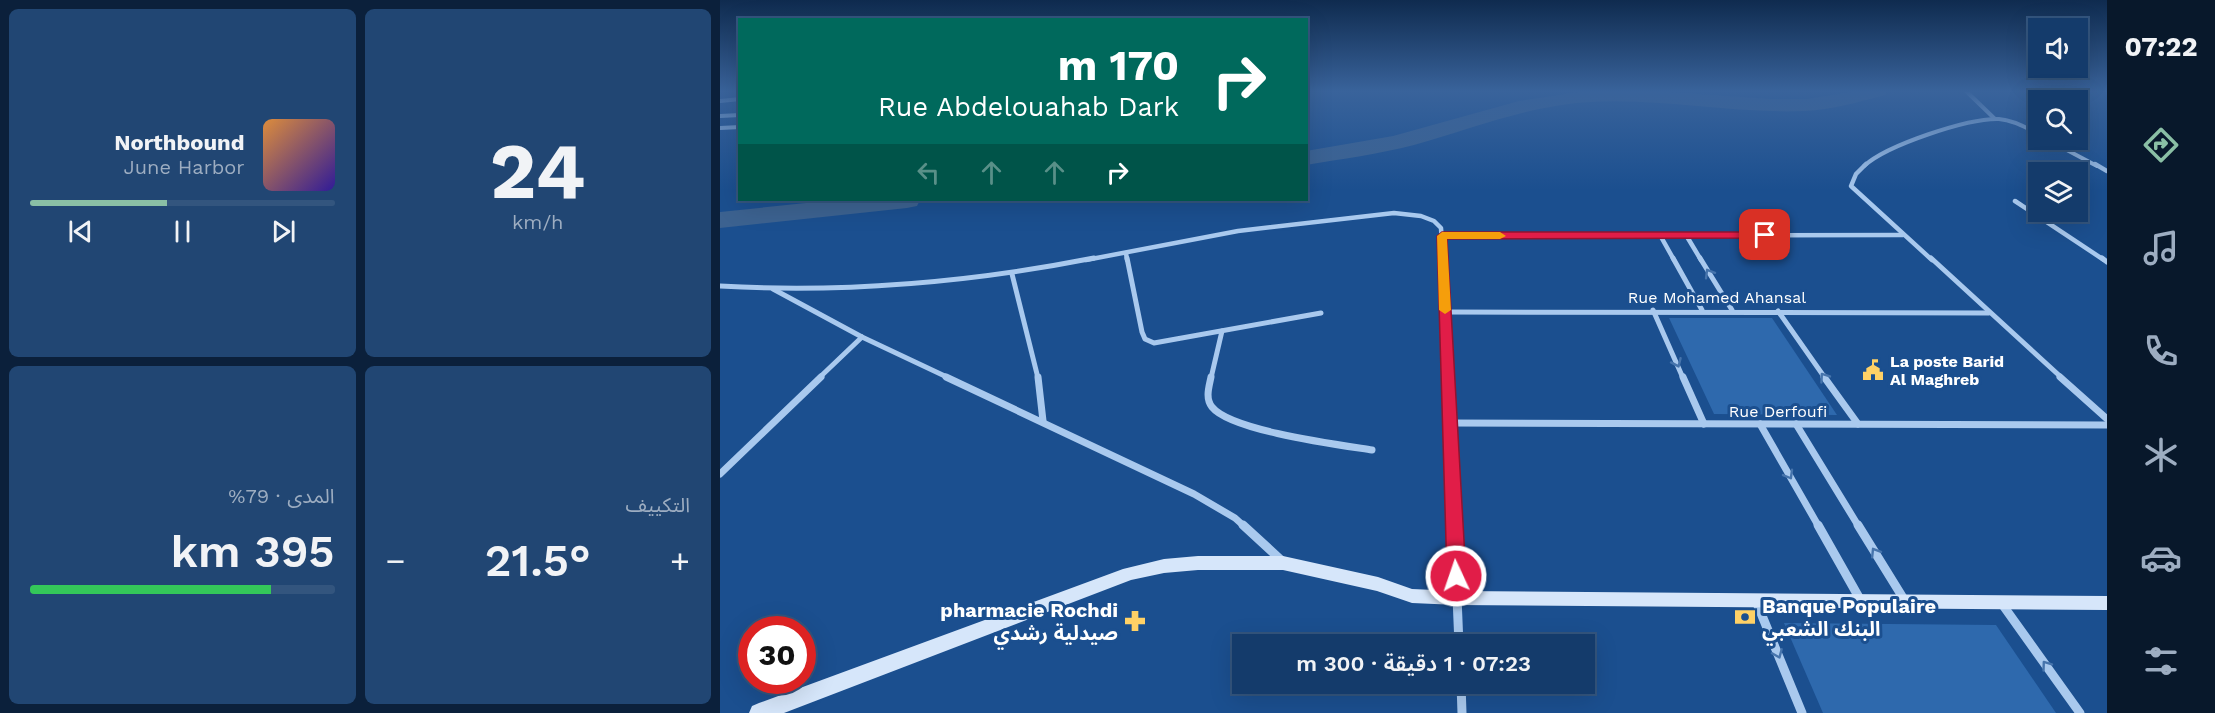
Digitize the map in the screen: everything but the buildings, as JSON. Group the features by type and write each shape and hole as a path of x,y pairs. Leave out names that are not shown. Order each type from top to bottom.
{"main road":[{"path":"759,713 1129,574 1198,563 1283,563 1378,584 1412,596 1457,598 2107,603"}],"street":[{"path":"1972,124 1918,137 1875,158 1854,175 1851,186 2107,419"},
{"path":"720,128 738,127"},
{"path":"2067,150 2107,171"},
{"path":"2015,201 2107,262"},
{"path":"720,286 773,289 918,282 1012,274 1238,231 1394,213 1421,216 1434,221 1441,228 1442,236 1459,634"},
{"path":"1660,235 1702,310"},
{"path":"1686,235 1732,310"},
{"path":"1442,236 1904,235"},
{"path":"1126,253 1145,339 1154,343 1321,313"},
{"path":"1012,274 1036,368 1043,421"},
{"path":"773,289 862,337 1194,494 1235,518 1283,563"},
{"path":"1653,310 1704,424"},
{"name":"Rue Mohamed Ahansal","path":"1445,312 1732,310 1989,313"},
{"path":"1778,311 1858,424"},
{"path":"1222,331 1207,394 1211,406 1220,415 1282,435 1372,450"},
{"path":"720,474 862,337"},
{"name":"Rue Derfoufi","path":"1450,423 2107,425"},
{"path":"1760,424 1861,601"},
{"path":"1796,424 1905,601"},
{"path":"1756,600 1802,713"},
{"path":"2001,602 2080,713"},
{"path":"1461,694 1462,713"}],"shaded area":[{"path":"1669,318 1772,318 1837,415 1714,414"},
{"path":"1784,623 1996,625 2056,713 1823,713"}],"waterway":[{"path":"1308,158 1393,143 1459,124"},
{"path":"720,220 898,201"}],"slow traffic":[{"path":"1445,310 1442,236 1500,236"}],"place":[{"name":"La poste Barid Al Maghreb","path":"1873,370"},
{"name":"Banque Populaire البنك الشعبي","path":"1745,617"},
{"name":"pharmacie Rochdi صيدلية رشدي","path":"1135,621"}],"route":[{"path":"1456,576 1442,236 1765,235"}]}
